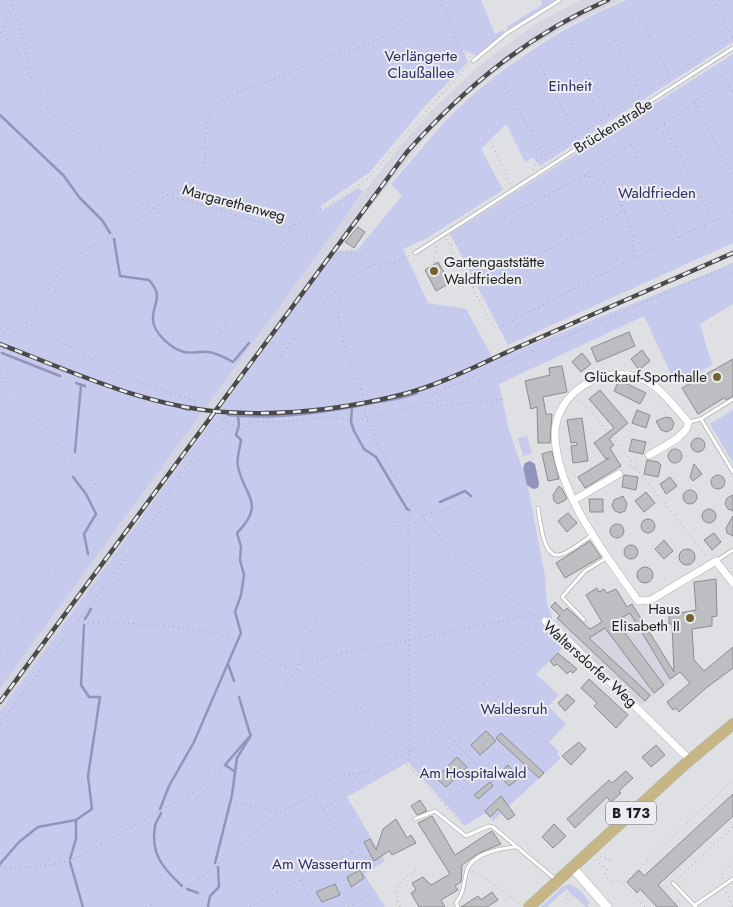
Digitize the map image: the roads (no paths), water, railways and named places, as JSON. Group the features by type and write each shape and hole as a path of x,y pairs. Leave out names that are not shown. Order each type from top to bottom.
{"main road":[{"name":"B 173","path":"524,905 556,881 690,760 733,724"}],"street":[{"path":"649,455 686,433 689,426 688,422 645,380 620,376 592,379 571,396 556,423 555,436 565,477 574,500 593,535 638,601 651,600 714,562 733,583"},
{"path":"574,500 619,474"},
{"name":"Waltersdorfer Weg","path":"548,623 690,760"},
{"path":"572,867 607,907"}],"lane":[{"path":"472,61 508,33 560,0"},
{"name":"Brückenstraße","path":"415,253 733,48"},
{"path":"688,422 701,419 733,399"},
{"path":"701,419 733,472"},
{"path":"538,508 547,550 552,554 559,556 593,535"},
{"path":"714,562 733,550"},
{"path":"584,620 568,606 562,597 585,571 608,557"},
{"path":"416,819 435,811 461,833 471,835 490,826 556,881"},
{"path":"458,907 456,903 463,892 467,870 476,860 490,852 516,847"},
{"path":"671,884 696,906 733,879"}],"waterway":[{"path":"0,115 64,176 79,197 102,220 110,233"},
{"path":"114,239 120,276 149,280 154,286 157,296 153,314 154,325 169,344 184,352 211,353 233,362 249,343"},
{"path":"2,353 60,376"},
{"path":"76,383 85,386"},
{"path":"75,452 81,385"},
{"path":"228,415 263,417 316,413 392,400 417,393"},
{"path":"352,407 351,422 354,431 364,449 376,457 409,510"},
{"path":"181,408 189,410"},
{"path":"160,809 169,786 194,742 241,633 235,612 241,595 244,575 240,560 241,547 237,533 246,523 252,507 238,464 241,440 236,435 239,425 238,416"},
{"path":"73,477 86,494 96,514 84,534 88,554"},
{"path":"440,502 465,491 471,496"},
{"path":"85,619 91,609"},
{"path":"70,859 76,839 76,820 92,809 88,776 100,697 89,697 81,685 84,625"},
{"path":"228,664 234,681"},
{"path":"239,697 250,734"},
{"path":"215,863 232,795 237,758 251,735"},
{"path":"234,771 225,765 249,737"},
{"path":"161,813 155,826 154,845 156,853 169,873 182,886"},
{"path":"0,864 19,842 38,827 76,820"},
{"path":"70,862 83,907"},
{"path":"208,907 210,896 219,887 218,867"},
{"path":"187,889 198,893"}],"railway":[{"path":"0,702 407,152 452,106 499,65 551,29 608,0"},
{"path":"0,344 109,386 165,403 223,412 268,413 314,410 360,404 404,394 434,384 733,253"}],"place":[{"name":"Gartengaststätte Waldfrieden","path":"434,271"},
{"name":"Glückauf-Sporthalle","path":"717,377"},
{"name":"Haus Elisabeth II","path":"690,618"}],"park label":[{"name":"Verlängerte Claußallee","path":"421,64"},
{"name":"Einheit","path":"570,86"},
{"name":"Waldfrieden","path":"657,193"},
{"name":"Waldesruh","path":"514,709"},
{"name":"Am Hospitalwald","path":"473,773"},
{"name":"Am Wasserturm","path":"322,864"}]}
